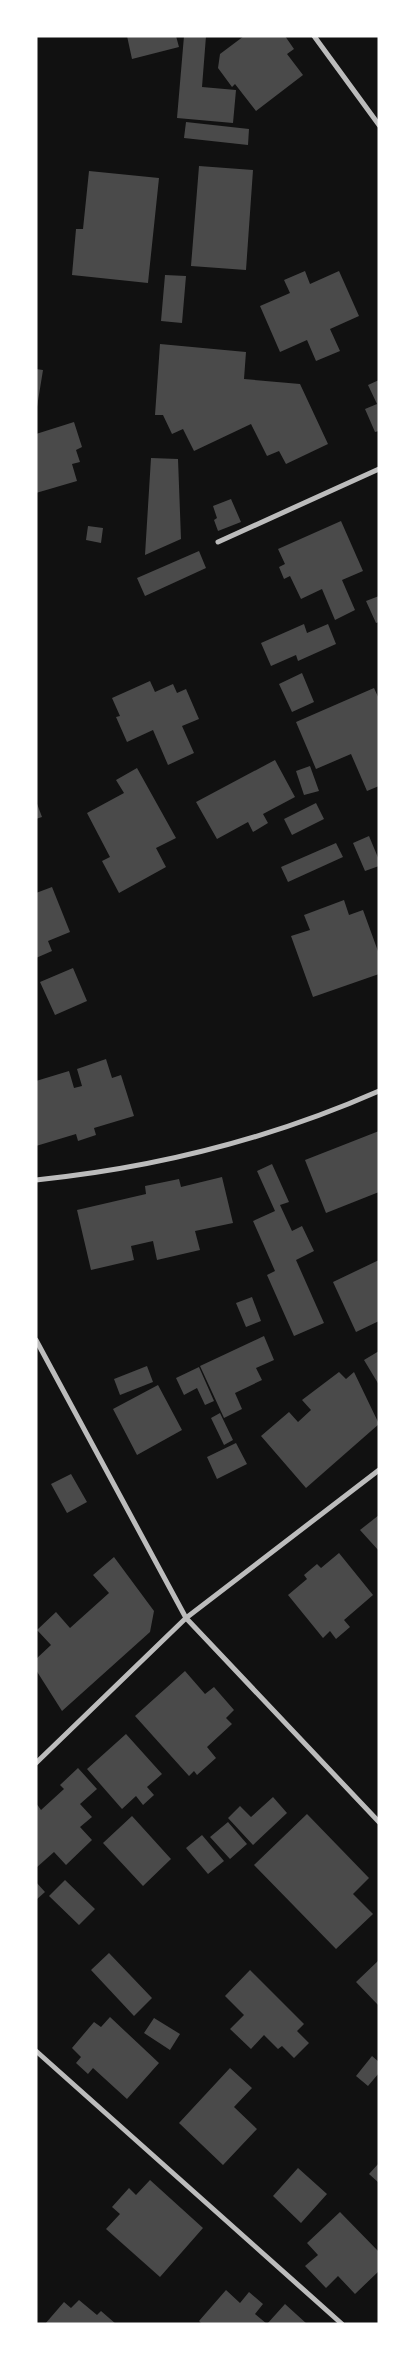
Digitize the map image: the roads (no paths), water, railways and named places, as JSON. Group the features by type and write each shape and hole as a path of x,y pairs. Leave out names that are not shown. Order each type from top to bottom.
{"street":[{"path":"314,36 379,125"},
{"path":"218,542 379,469"},
{"path":"36,1180 74,1176 198,1153 232,1144 334,1110 379,1091"},
{"path":"36,1340 186,1618 379,1822"},
{"path":"36,1763 186,1618 379,1470"},
{"path":"36,2051 342,2324"}]}
